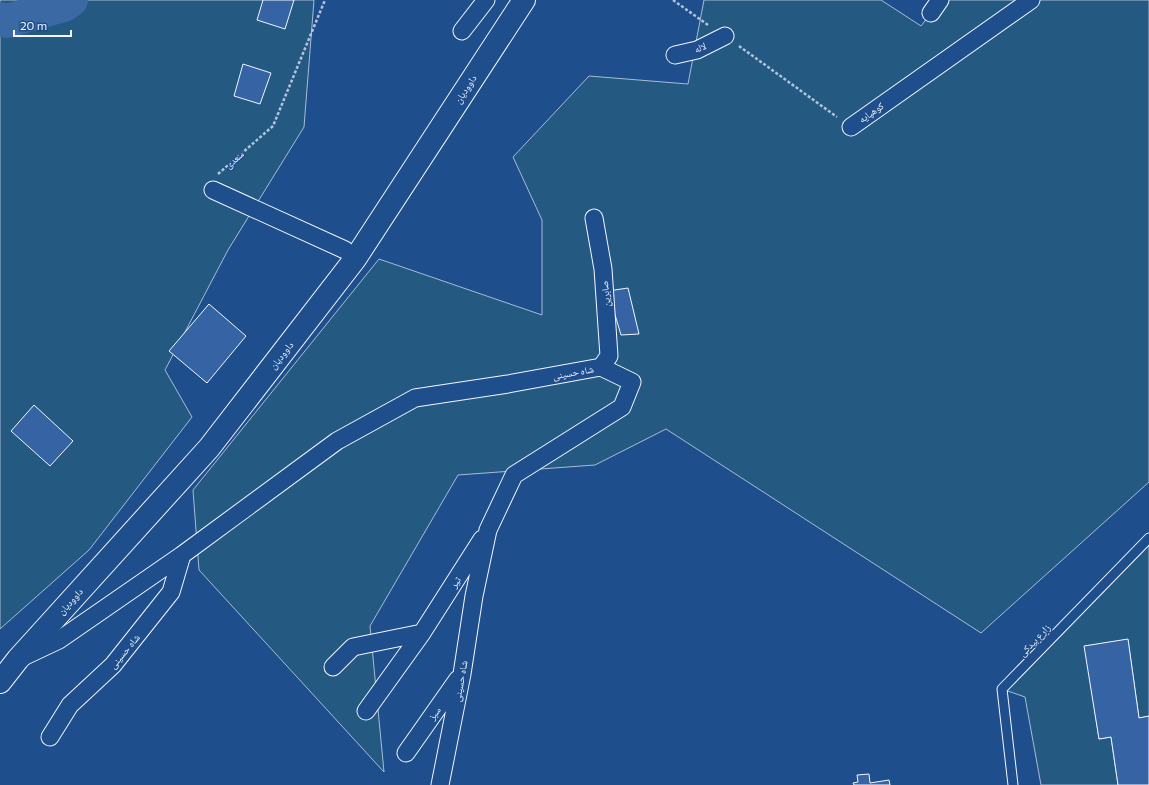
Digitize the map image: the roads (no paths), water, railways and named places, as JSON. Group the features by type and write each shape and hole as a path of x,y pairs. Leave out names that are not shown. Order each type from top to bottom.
{"street":[{"path":"462,31 486,0"},
{"name":"داوودیان","path":"0,682 8,656 200,442 345,250 416,146 506,0"},
{"name":"داوودیان","path":"8,656 209,448 350,265 524,0"},
{"name":"کوهپایه","path":"851,127 1031,0"},
{"name":"لاله","path":"675,55 697,50 725,36"},
{"path":"213,190 345,250"},
{"name":"صابرین","path":"594,218 603,269 609,349 609,356 601,367"},
{"name":"شاه حسینی","path":"8,656 59,640 182,555 337,441 415,398 508,384 601,367 632,382 622,407 514,475 488,530 474,596 462,674 440,785"},
{"name":"تیر","path":"366,711 422,633 488,530"},
{"name":"شاه حسینی","path":"50,737 70,705 113,665 171,592 182,555"},
{"path":"333,667 353,647 422,633"},
{"name":"سبز","path":"406,753 462,674"}],"lane":[{"name":"زارع بیدکی","path":"1013,785 1002,689 1149,538"}],"waterway":[{"path":"0,19 7,21 64,5 71,0"}]}
